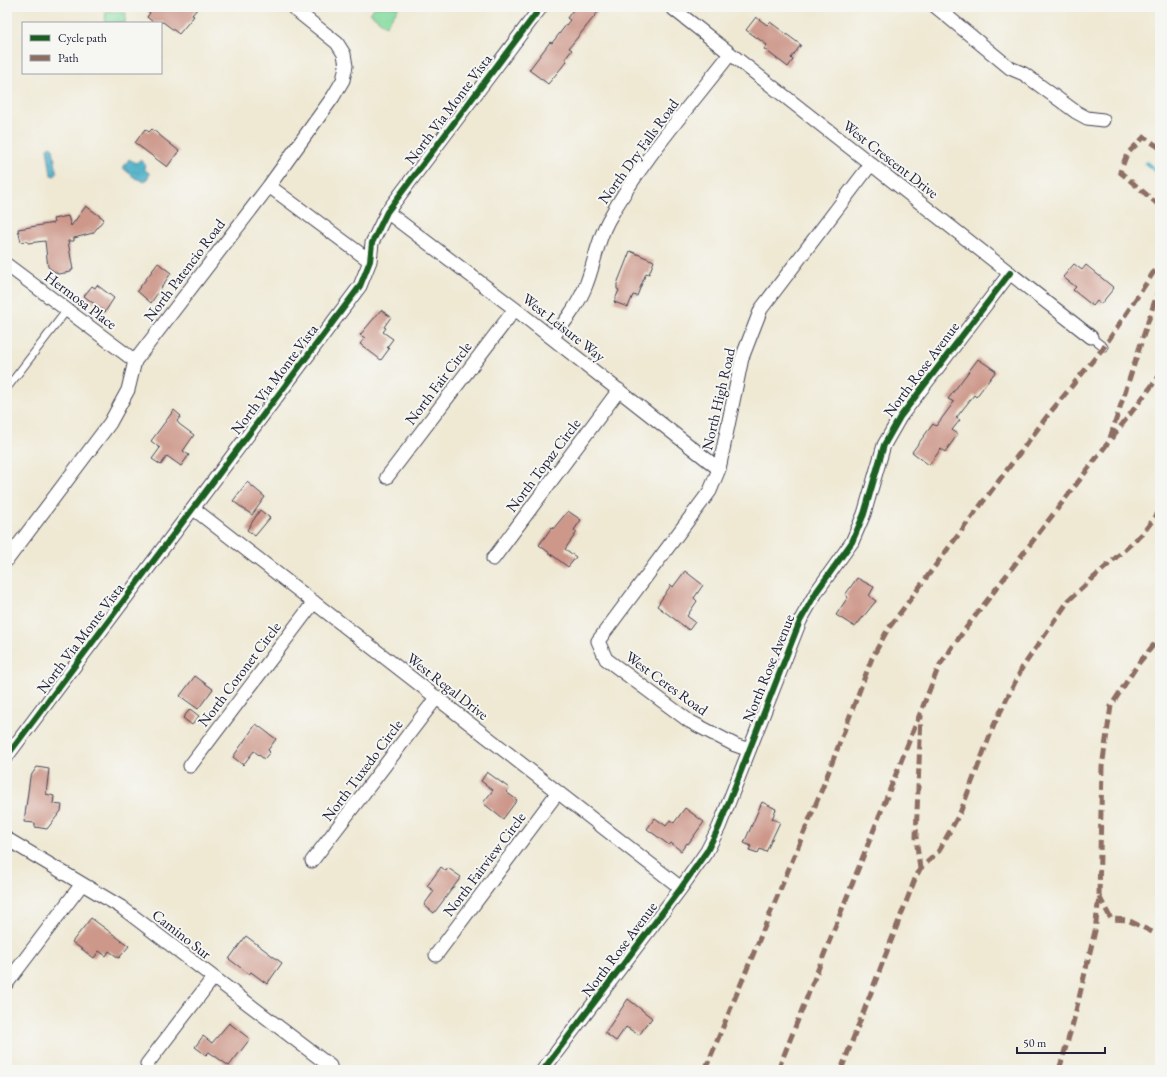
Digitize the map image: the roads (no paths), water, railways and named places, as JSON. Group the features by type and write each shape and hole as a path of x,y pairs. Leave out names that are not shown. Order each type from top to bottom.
{"street":[{"name":"North Via Monte Vista","path":"7,756 360,286 370,261 372,243 387,212 541,7"},
{"name":"West Crescent Drive","path":"671,7 1091,337"},
{"path":"936,7 1010,68 1024,74 1076,112 1087,118 1103,120"},
{"name":"North Patencio Road","path":"7,560 110,423 128,390 135,361 269,186 333,97 343,80 346,66 344,54 337,43 300,9"},
{"name":"North Dry Falls Road","path":"552,338 570,315 584,289 597,247 607,222 632,182 730,54"},
{"name":"North High Road","path":"598,641 710,491 719,469 742,358 761,309 871,164"},
{"path":"269,186 370,261"},
{"name":"West Leisure Way","path":"387,212 515,309 719,469"},
{"name":"Hermosa Place","path":"7,265 135,361"},
{"name":"North Rose Avenue","path":"543,1070 681,888 707,851 719,827 800,622 817,591 852,542 864,514 884,446 900,417 1010,273"},
{"name":"North Fair Circle","path":"387,476 515,309"},
{"name":"North Topaz Circle","path":"493,559 619,390"},
{"name":"West Regal Drive","path":"194,508 681,888"},
{"name":"North Coronet Circle","path":"190,766 314,602"},
{"name":"West Ceres Road","path":"598,641 606,658 689,721 735,745 749,750"},
{"name":"North Tuxedo Circle","path":"312,861 437,697"},
{"name":"North Fairview Circle","path":"436,955 558,792"},
{"name":"Camino Sur","path":"7,839 121,907 330,1068"},
{"path":"7,983 82,884"},
{"path":"147,1064 213,978"}],"lane":[{"path":"7,388 66,310"},
{"path":"1091,337 1104,348"}],"water":[{"path":"50,146 53,148 57,174 54,176 51,175 47,148"},
{"path":"129,159 136,163 140,160 145,164 144,169 150,174 145,182 135,178 123,168"}],"waterway":[{"path":"1146,163 1160,174"}]}
